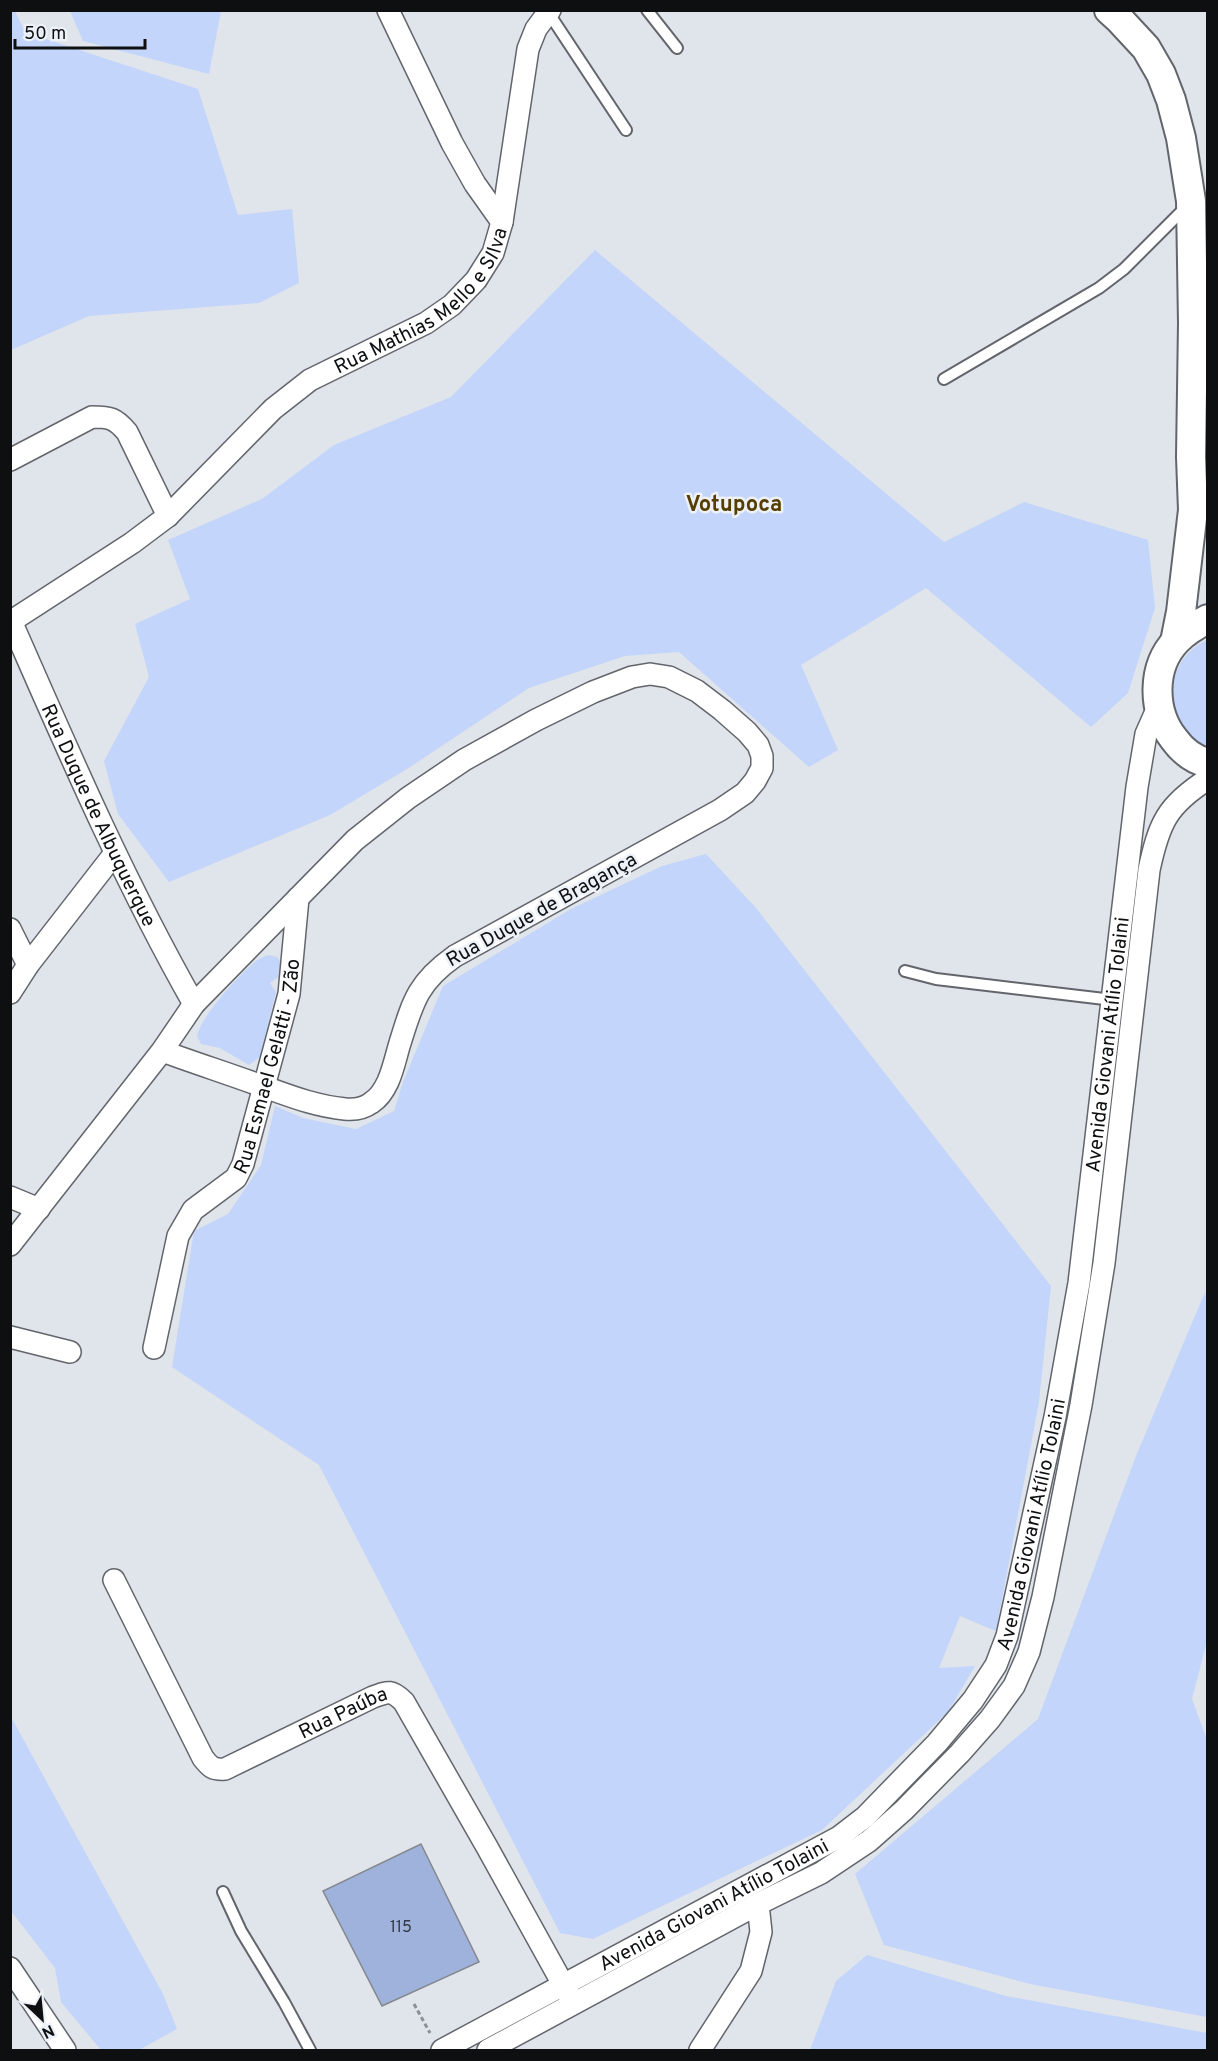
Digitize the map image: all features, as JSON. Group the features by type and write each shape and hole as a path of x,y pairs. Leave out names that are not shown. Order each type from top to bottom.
{"street":[{"path":"388,10 475,184 502,222"},
{"path":"1109,10 1146,48 1161,74 1181,138 1191,201 1200,331 1191,447 1193,510 1175,642"},
{"name":"Rua Mathias Mello e SIlva","path":"11,622 132,543 168,516 273,409 310,380 426,322 452,305 476,280 493,253 502,222 528,49 536,29 549,11"},
{"path":"10,460 92,417 106,417 117,421 128,432 168,516"},
{"path":"1193,510 1208,552"},
{"path":"1208,619 1190,628 1175,642 1159,673 1157,690 1158,707 1167,729 1181,748 1202,762 1208,763"},
{"name":"Rua Duque de Albuquerque","path":"11,622 115,853 194,1004"},
{"name":"Rua Duque de Bragança","path":"162,1051 303,1102 348,1110 362,1108 380,1095 387,1083 413,1003 424,982 437,969 454,956 720,810 744,793 755,781 762,768 762,756 758,745 747,732 697,691 669,677 650,674 632,676 536,720 465,760 408,798 355,840 298,898"},
{"name":"Avenida Giovani Atílio Tolaini","path":"436,2042 563,1984 799,1860 838,1837 865,1817 937,1743 973,1700 996,1665 1007,1636 1017,1596 1079,1283 1137,787 1146,734 1158,707"},
{"name":"Avenida Giovani Atílio Tolaini","path":"488,2050 831,1866 869,1841 904,1810 960,1753 990,1719 1014,1686 1029,1652 1043,1597 1081,1405 1104,1263 1155,841 1163,819 1179,799 1208,779"},
{"path":"10,993 28,965 115,853"},
{"path":"10,1245 162,1051 194,1004 298,898"},
{"name":"Rua Esmael Gelatti - Zão","path":"154,1348 178,1236 193,1210 236,1178 243,1164 289,994 298,898"},
{"path":"10,929 28,965"},
{"path":"10,1197 39,1209"},
{"path":"10,1337 70,1352"},
{"name":"Rua Paúba","path":"114,1580 203,1758 210,1767 217,1770 225,1769 373,1697 389,1692 395,1693 404,1702 563,1984"},
{"path":"700,2050 751,1971 761,1932 758,1905"},
{"path":"10,1968 65,2050"},
{"path":"563,1984 574,2004"}],"lane":[{"path":"647,10 677,48"},
{"path":"549,11 626,130"},
{"path":"944,379 1099,288 1124,269 1191,201"},
{"path":"904,970 936,979 1113,1000"},
{"path":"223,1892 241,1931 285,2002 310,2050"}],"path":[{"path":"414,2004 436,2042"}],"shaded area":[{"path":"10,11 15,11 25,32 198,89 238,215 292,209 299,283 259,303 89,316 11,350"},
{"path":"70,11 221,11 209,74 83,41"},
{"path":"595,250 944,542 1024,502 1148,540 1155,608 1128,693 1091,727 926,588 801,665 838,750 809,767 679,652 625,656 529,688 407,769 330,815 169,882 118,814 104,761 149,677 135,624 190,599 168,540 262,499 334,445 451,397"},
{"path":"1207,640 1207,749 1192,739 1182,726 1175,711 1173,694 1175,678 1181,663 1192,650"},
{"path":"706,854 756,908 1051,1286 1039,1402 996,1631 960,1616 939,1668 975,1666 948,1712 822,1830 593,1939 560,1933 319,1465 172,1367 194,1231 228,1214 261,1165 275,1106 303,1118 356,1129 394,1111 403,1082 443,986 571,909 662,866"},
{"path":"269,955 277,957 282,962 281,975 270,983 276,992 260,1057 249,1065 220,1048 201,1044 197,1036 213,1007 249,967"},
{"path":"1205,1292 1208,1306 1208,1637 1192,1699 1207,1740 1207,2017 1030,1984 884,1945 855,1874 1038,1719 1136,1456"},
{"path":"10,1715 163,1994 177,2029 139,2050 101,2050 61,2002 55,1968 11,1911"},
{"path":"867,1955 1006,1996 1207,2033 1207,2050 810,2050 836,1981"}],"building":[{"path":"421,1844 479,1962 382,2006 323,1891"}],"district":[{"name":"Votupoca","path":"734,503"}]}
